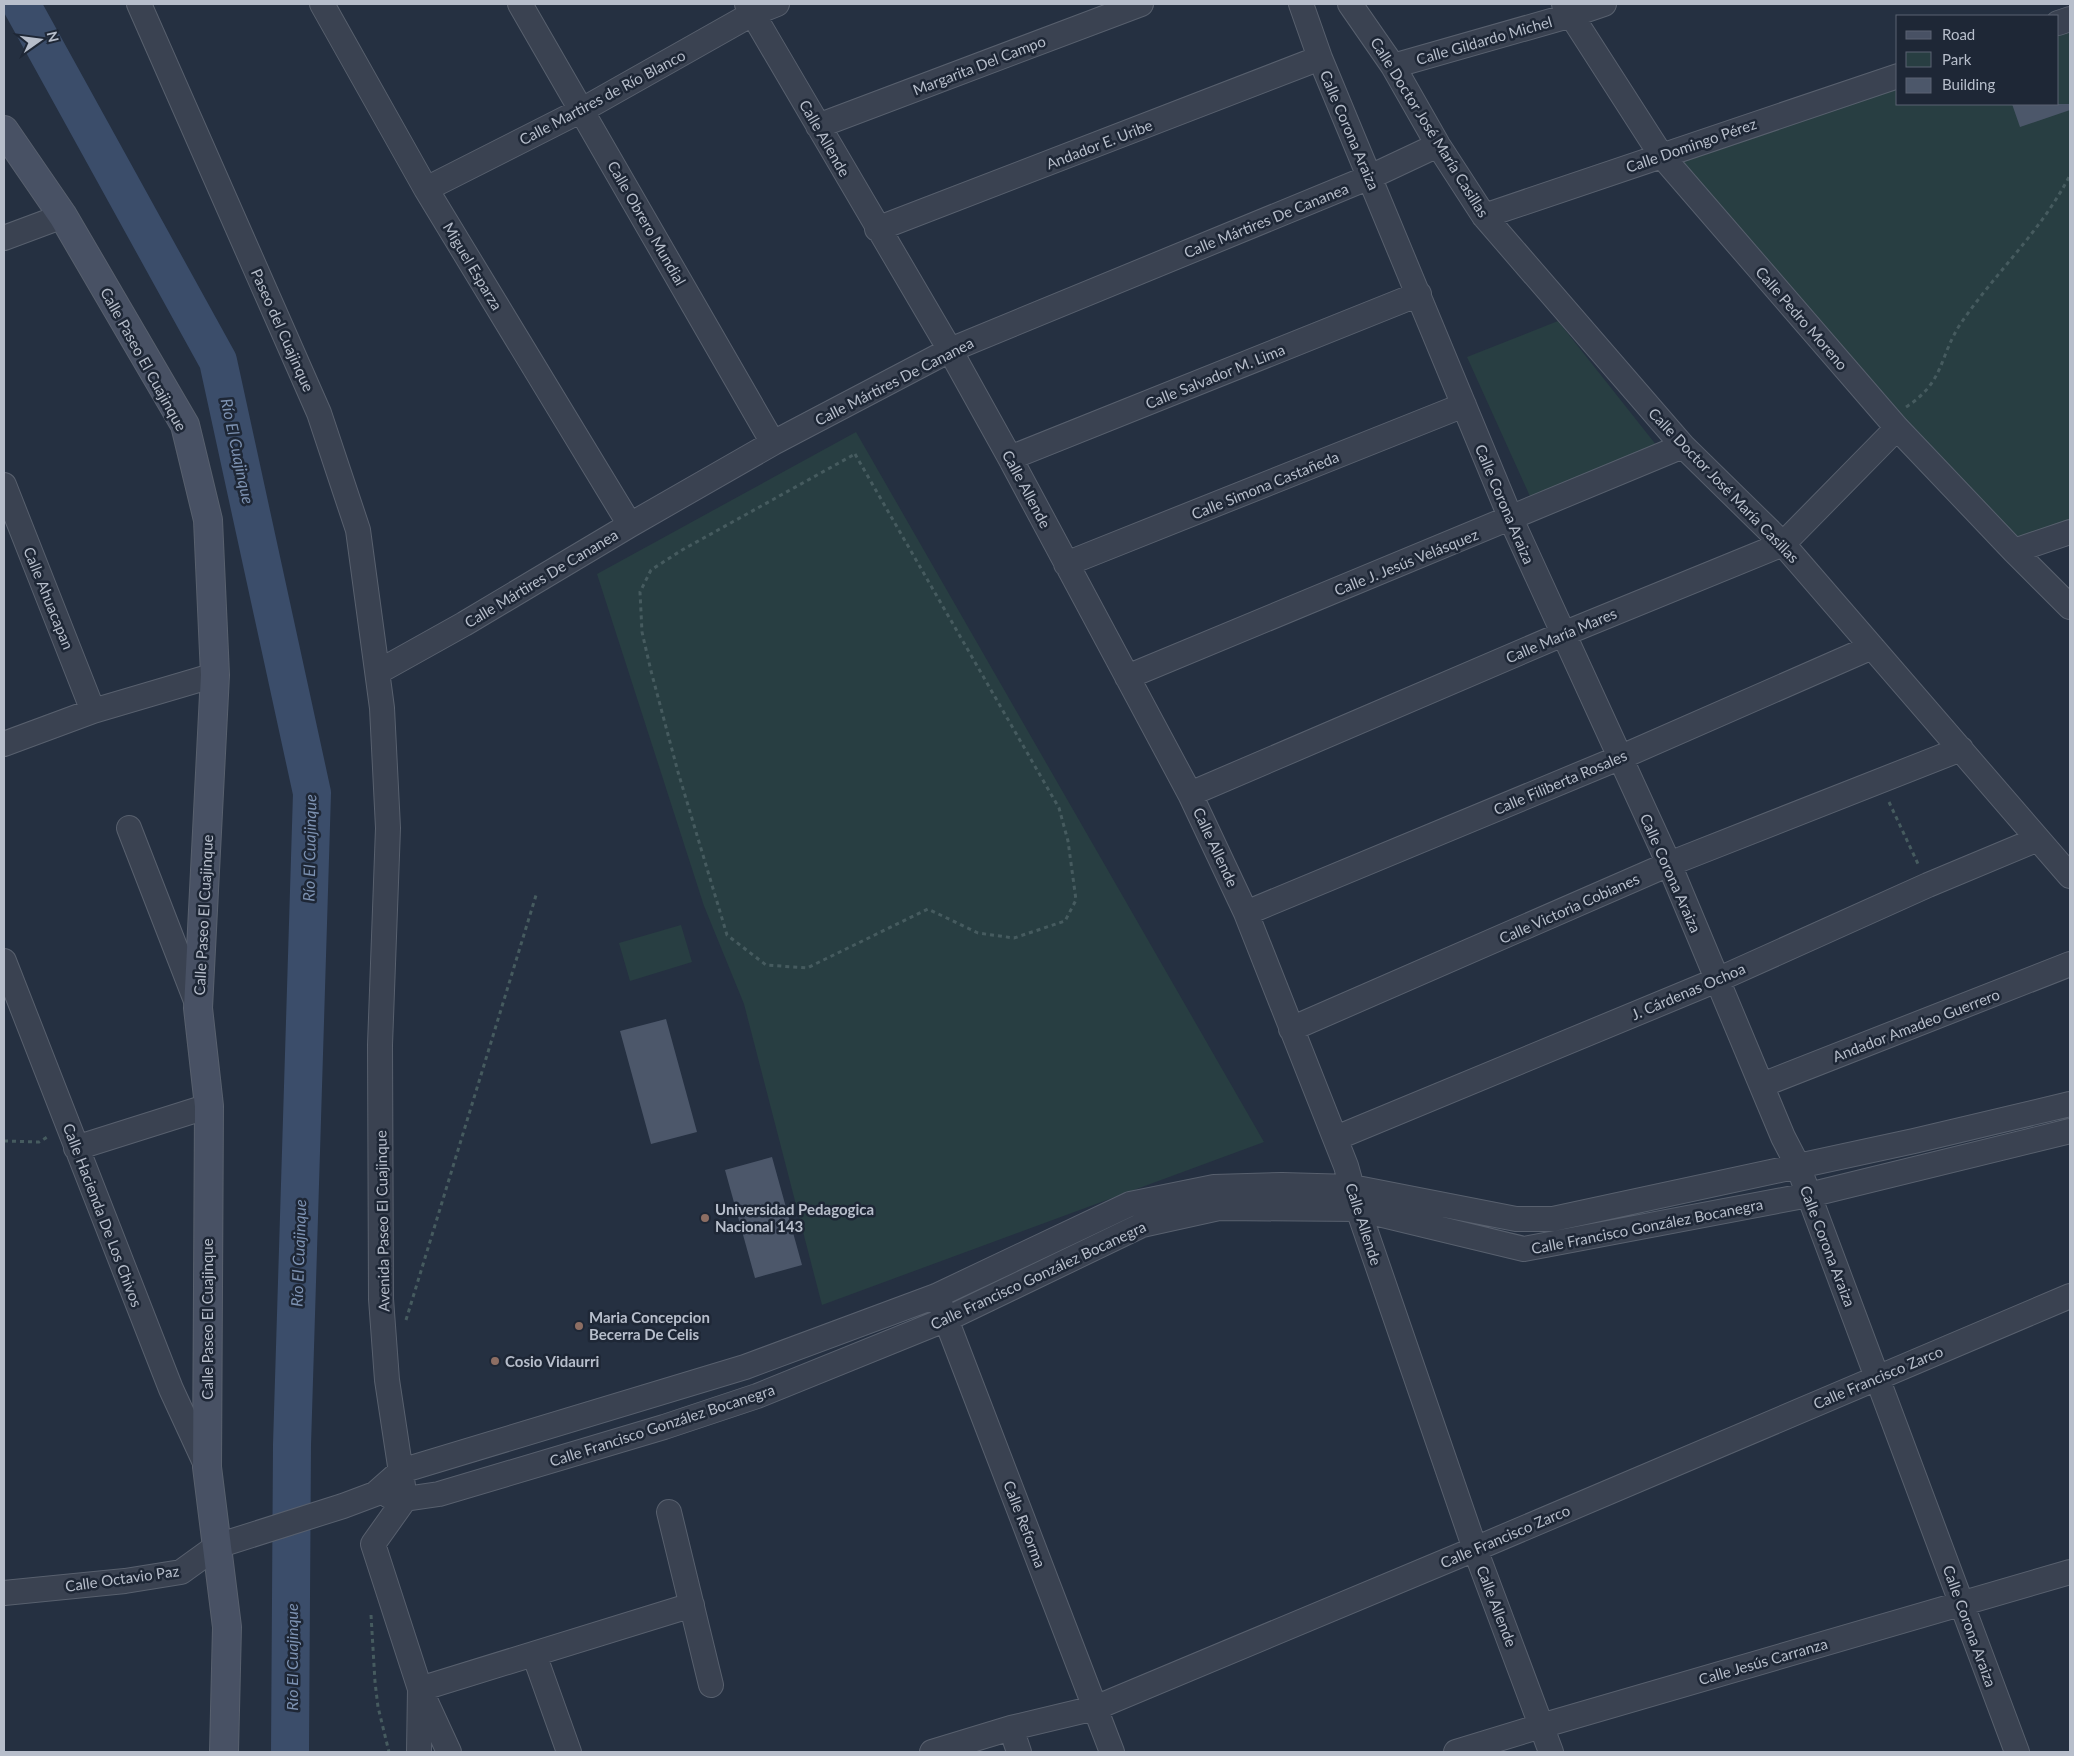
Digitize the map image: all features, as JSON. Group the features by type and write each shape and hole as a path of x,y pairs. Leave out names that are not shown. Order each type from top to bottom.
{"street":[{"name":"Paseo del Cuajinque","path":"139,4 319,413 358,530 378,672"},
{"name":"Miguel Esparza","path":"322,4 426,188 630,525"},
{"name":"Calle Obrero Mundial","path":"520,4 773,443"},
{"name":"Calle Martires de Río Blanco","path":"426,188 582,110 750,9 777,4"},
{"name":"Margarita Del Campo","path":"818,126 1141,4"},
{"name":"Calle Corona Araiza","path":"1301,4 1320,58 1511,519 1669,864 1798,1166 2017,1752"},
{"name":"Calle Doctor José María Casillas","path":"1350,4 1393,66 1438,145 1484,216 1683,446 1783,544 2070,876"},
{"name":"Calle Gildardo Michel","path":"1393,66 1568,9 1604,4"},
{"name":"Calle Allende","path":"750,9 950,350 1010,458 1190,794 1246,913 1336,1138 1475,1549 1551,1752"},
{"name":"Calle Pedro Moreno","path":"1568,9 1661,155 1900,418 2014,552 2070,607"},
{"name":"Andador E. Uribe","path":"878,229 1320,58"},
{"name":"Calle Domingo Pérez","path":"1484,216 1896,77"},
{"name":"Calle Paseo El Cuajinque","path":"4,130 63,216 185,425 208,520 214,675 198,1008 209,1106 207,1467 228,1542 224,1752"},
{"name":"Calle Mártires De Cananea","path":"378,672 464,624 630,525 773,443 950,350 1370,177 1438,145"},
{"path":"4,238 63,216"},
{"name":"Calle Salvador M. Lima","path":"1010,458 1419,294"},
{"name":"Calle Simona Castañeda","path":"1066,564 1464,406"},
{"name":"Calle María Mares","path":"1190,794 1563,634 1783,544 1900,418"},
{"name":"Calle J. Jesús Velásquez","path":"1127,676 1511,519 1683,446"},
{"name":"Calle Ahuacapan","path":"4,485 93,710"},
{"path":"2014,552 2070,532"},
{"name":"Calle Filiberta Rosales","path":"1246,913 1619,758 1872,647"},
{"name":"Avenida Paseo El Cuajinque","path":"378,672 382,708 388,828 380,1045 381,1299 387,1380 405,1499"},
{"path":"4,744 93,710 214,675"},
{"name":"Calle Victoria Cobianes","path":"1291,1029 1669,864 1960,749"},
{"path":"129,828 198,1008"},
{"name":"J. Cárdenas Ochoa","path":"1336,1138 1717,980 1928,885 2038,839"},
{"name":"Calle Hacienda De Los Chivos","path":"4,961 171,1389 207,1467"},
{"name":"Andador Amadeo Guerrero","path":"1762,1085 2070,964"},
{"name":"Calle Francisco González Bocanegra","path":"401,1471 745,1367 936,1296 1130,1204 1214,1187 1282,1185 1355,1198 1516,1219 1553,1219 1914,1141 2070,1104"},
{"path":"76,1148 209,1106"},
{"name":"Calle Francisco González Bocanegra","path":"405,1499 439,1494 664,1427 757,1396 947,1319 1142,1225 1219,1208 1355,1198 1524,1249 1809,1195 2070,1131"},
{"name":"Calle Reforma","path":"936,1296 947,1319 1112,1752"},
{"name":"Calle Francisco Zarco","path":"932,1752 1011,1728 1095,1708 2070,1296"},
{"path":"745,1367 757,1396"},
{"name":"Calle Octavio Paz","path":"4,1593 124,1581 181,1572 228,1542 375,1494 401,1471"},
{"path":"375,1494 405,1499 372,1544 420,1690 449,1752"},
{"path":"670,1512 711,1685"},
{"name":"Calle Jesús Carranza","path":"1456,1752 2070,1572"},
{"path":"420,1690 692,1605"},
{"path":"534,1654 570,1752"},
{"path":"420,1690 420,1752"},
{"path":"1011,1728 1019,1752"}],"path":[{"path":"1900,418 1933,384 1960,325 1997,276 2038,228 2070,175"},
{"path":"855,454 1059,808 1068,841 1076,900 1065,921 1014,938 978,933 928,909 807,968 766,965 727,935 678,772 650,671 642,632 640,592 651,570 682,550 855,454"},
{"path":"1879,781 1928,885"},
{"path":"404,1324 538,892"},
{"path":"4,1141 39,1142 68,1126"},
{"path":"370,1609 374,1682 389,1752"}],"green space":[{"path":"2070,19 2070,532 2014,551 1661,155 1896,77 1896,105 2059,105 2059,23"},
{"path":"1558,321 1657,446 1533,503 1467,357"},
{"path":"856,432 1264,1142 822,1305 744,1004 704,906 597,574"},
{"path":"681,925 692,962 630,981 619,943"}],"building":[{"path":"2070,104 2070,110 2020,127 2012,105"},
{"path":"666,1019 697,1132 651,1144 620,1031"},
{"path":"772,1157 802,1265 755,1278 725,1170"}],"waterway":[{"name":"Río El Cuajinque","path":"21,4 218,361 312,793 292,1445 290,1752"}],"place":[{"name":"Universidad Pedagogica Nacional 143","path":"705,1218"},
{"name":"Maria Concepcion Becerra De Celis","path":"579,1326"},
{"name":"Cosio Vidaurri","path":"495,1361"}]}
